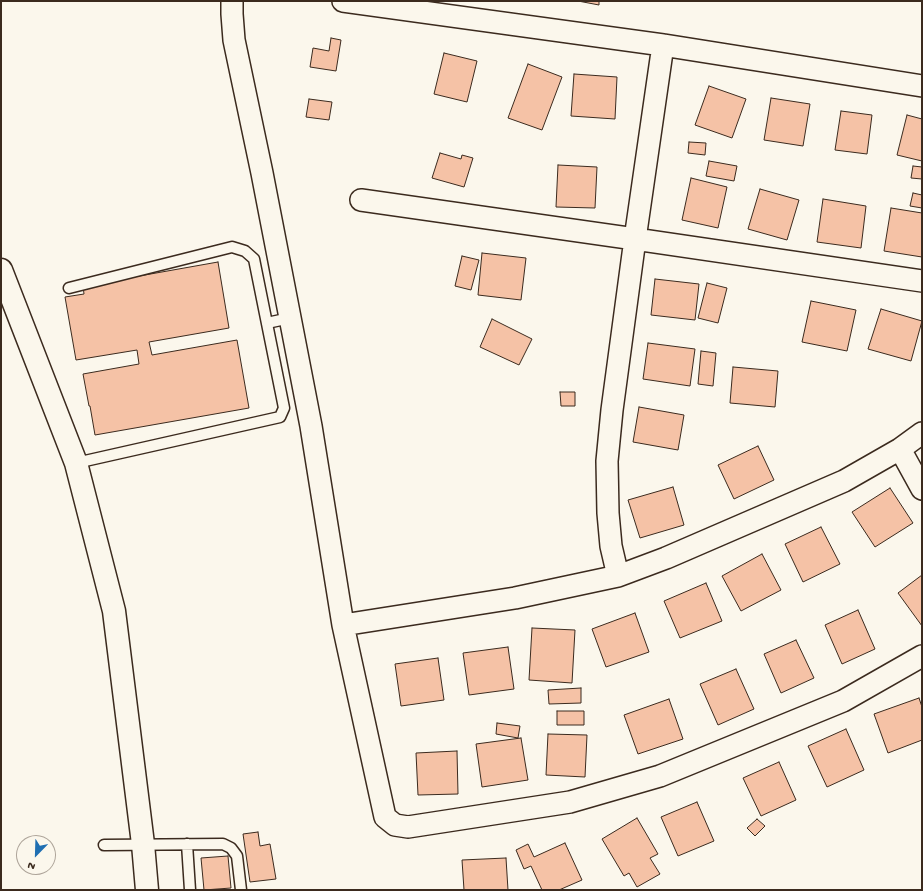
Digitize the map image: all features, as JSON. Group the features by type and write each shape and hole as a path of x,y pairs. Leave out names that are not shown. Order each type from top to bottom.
{"street":[{"path":"232,1 234,40 262,173 311,426 343,625 385,817 395,825 408,828 570,802 660,776 843,701 922,656"},
{"path":"343,1 664,45 922,86"},
{"path":"618,576 612,546 608,513 607,461 612,410 635,238 664,45"},
{"path":"361,200 635,238 922,281"},
{"path":"1,270 76,463 114,611 143,844 146,890"},
{"path":"343,625 515,598 618,576 666,558 844,481 900,449 922,433"},
{"path":"900,449 922,489"}],"lane":[{"path":"69,288 232,246 246,251 254,259 284,408 280,417 76,463"},
{"path":"267,323 290,318"},
{"path":"187,844 190,890"},
{"path":"104,845 223,844 231,848 237,856 241,890"}],"building":[{"path":"578,1 599,1 599,5"},
{"path":"331,38 341,40 336,71 310,67 313,48 329,51"},
{"path":"444,53 477,61 467,102 434,94"},
{"path":"528,64 562,77 542,130 508,118"},
{"path":"574,74 617,77 615,119 571,116"},
{"path":"709,86 746,99 732,138 695,125"},
{"path":"771,98 810,104 803,146 764,140"},
{"path":"309,99 332,102 329,120 306,117"},
{"path":"841,111 872,115 867,154 835,150"},
{"path":"907,115 922,119 922,161 897,155"},
{"path":"689,142 706,143 705,155 688,153"},
{"path":"440,153 461,159 462,155 473,158 464,187 432,178"},
{"path":"709,161 737,166 734,181 706,176"},
{"path":"558,165 597,167 595,208 556,207"},
{"path":"913,166 922,167 922,179 911,178"},
{"path":"691,178 727,187 718,228 682,220"},
{"path":"760,189 799,200 787,240 748,229"},
{"path":"913,193 922,195 922,208 910,206"},
{"path":"823,199 866,206 861,248 817,242"},
{"path":"891,208 922,213 922,257 884,251"},
{"path":"482,253 526,258 521,300 478,295"},
{"path":"462,256 479,260 471,290 455,286"},
{"path":"218,262 229,328 149,342 152,355 237,340 249,408 95,435 83,374 139,364 137,350 76,360 65,297 84,294 83,286"},
{"path":"655,279 699,284 695,320 651,315"},
{"path":"707,283 727,288 718,323 698,318"},
{"path":"811,301 856,310 847,351 802,342"},
{"path":"881,309 922,321 911,361 868,349"},
{"path":"492,319 532,339 519,365 480,347"},
{"path":"648,343 695,349 690,386 643,379"},
{"path":"701,351 716,353 713,386 698,384"},
{"path":"733,367 778,371 775,407 730,403"},
{"path":"560,392 575,392 575,406 561,406"},
{"path":"639,407 684,415 678,450 633,442"},
{"path":"758,446 774,480 734,499 718,465"},
{"path":"673,487 684,525 640,538 628,500"},
{"path":"890,488 913,523 875,547 852,512"},
{"path":"821,527 840,564 803,582 785,544"},
{"path":"762,554 781,590 741,611 722,576"},
{"path":"922,575 922,626 898,593"},
{"path":"706,583 722,621 680,638 664,601"},
{"path":"858,610 875,649 842,664 825,625"},
{"path":"635,613 649,652 606,667 592,629"},
{"path":"532,628 575,630 572,683 529,680"},
{"path":"796,640 814,678 781,693 764,654"},
{"path":"508,647 514,689 469,695 463,653"},
{"path":"438,658 444,700 401,706 395,664"},
{"path":"736,669 754,709 718,725 700,684"},
{"path":"581,688 581,703 549,704 548,690"},
{"path":"919,698 922,707 922,740 888,753 874,714"},
{"path":"669,699 683,739 638,754 624,715"},
{"path":"557,711 584,711 584,725 557,725"},
{"path":"497,723 520,726 518,738 496,734"},
{"path":"846,729 864,770 827,787 808,746"},
{"path":"548,734 587,735 585,777 546,775"},
{"path":"521,738 528,780 482,787 476,744"},
{"path":"457,751 458,794 418,795 416,753"},
{"path":"779,762 796,800 761,816 743,778"},
{"path":"697,802 714,841 678,856 661,817"},
{"path":"637,818 658,854 650,858 660,874 637,887 629,873 624,876 602,839"},
{"path":"757,819 765,826 755,836 747,828"},
{"path":"258,832 260,846 270,844 276,879 250,882 243,834"},
{"path":"565,843 582,880 559,890 542,890 531,866 524,869 516,850 528,844 534,857"},
{"path":"228,856 231,888 204,890 201,858"},
{"path":"506,858 508,890 464,890 462,860"}]}
